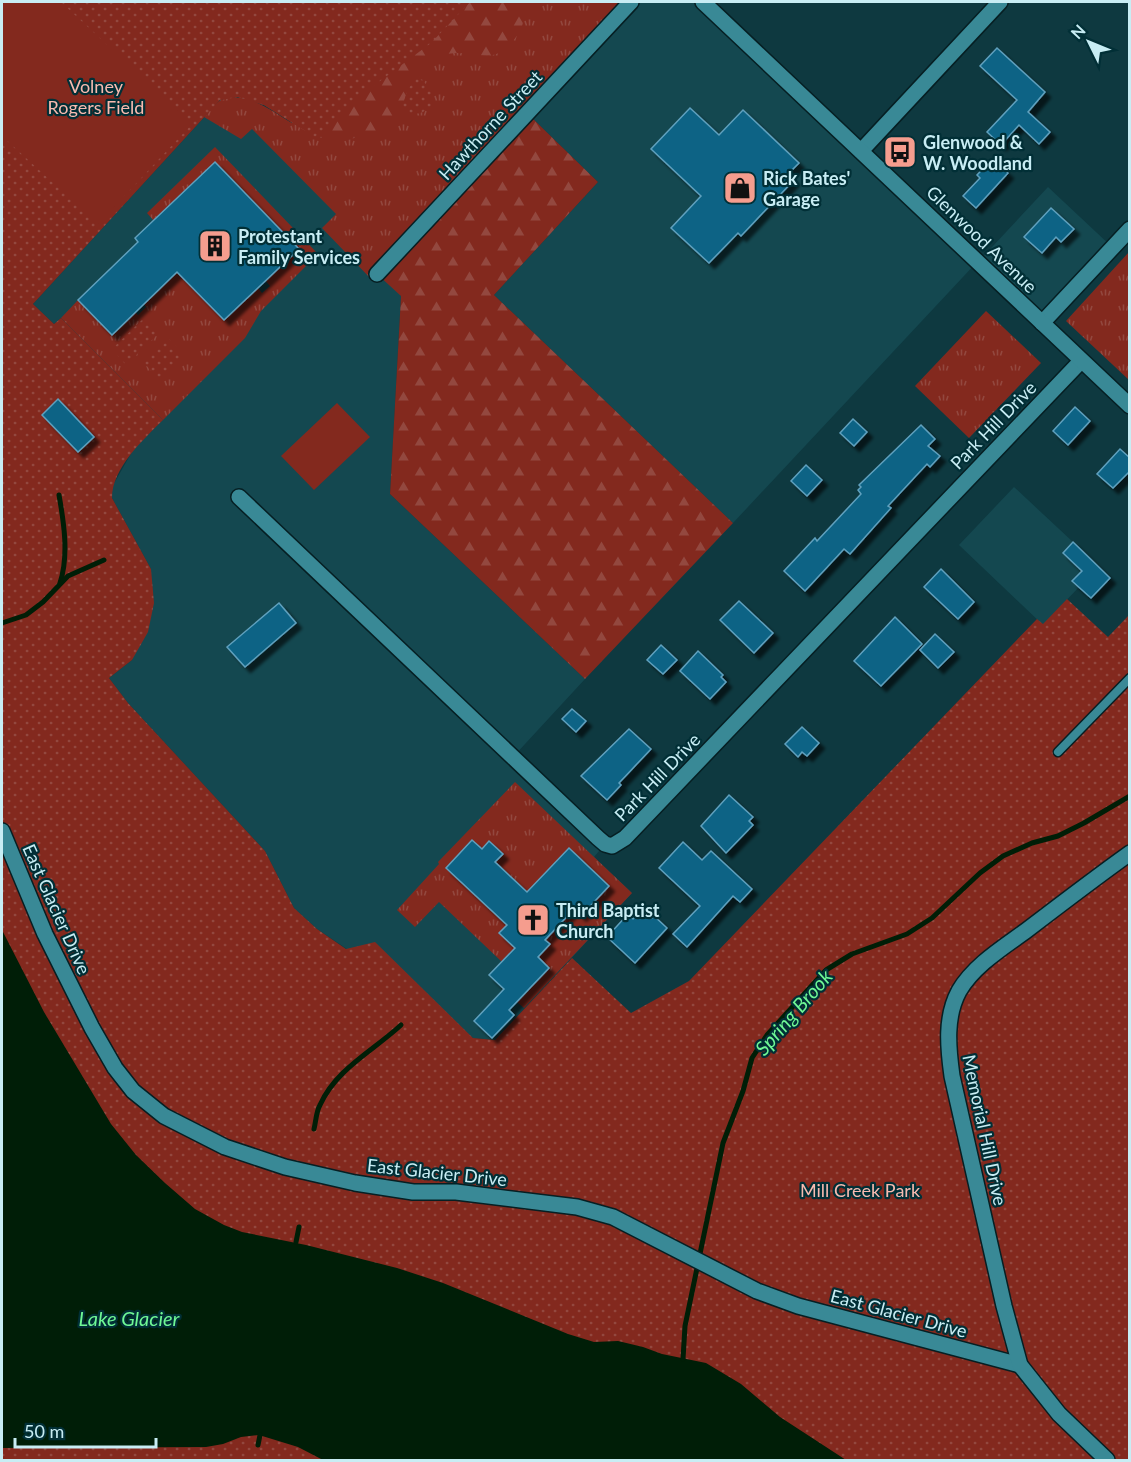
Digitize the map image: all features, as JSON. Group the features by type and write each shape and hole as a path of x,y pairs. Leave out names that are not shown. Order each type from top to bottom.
{"street":[{"name":"Hawthorne Street","path":"377,274 631,2"},
{"name":"Glenwood Avenue","path":"703,2 1130,406"},
{"path":"861,151 1000,2"},
{"path":"1042,323 1130,228"},
{"name":"Park Hill Drive","path":"238,497 598,838 612,846 625,838 1081,361"},
{"name":"East Glacier Drive","path":"2,831 45,934 92,1028 115,1068 133,1091 164,1116 225,1147 285,1167 354,1183 412,1192 456,1192 577,1207 613,1217 757,1291 809,1309 1020,1365"},
{"name":"Memorial Hill Drive","path":"1107,1461 1059,1414 1020,1365 1004,1306 952,1076 948,1044 949,1019 962,987 990,957 1130,853"}],"lane":[{"path":"1058,752 1130,678"}],"shaded area":[{"path":"631,2 703,2 978,262 1048,187 1112,247 1042,323 977,262 733,523 494,295 598,182 527,113"},
{"path":"220,100 292,123 315,137 401,296 390,494 585,679 513,757 605,844 594,857 632,893 495,1040 473,1038 453,1020 317,929 294,908 265,851 128,703 109,678 132,660 151,569 112,498 112,487 133,450 162,420 61,318 54,324 33,304"},
{"path":"1014,487 1073,542 1063,553 1082,571 1072,581 1079,587 1043,625 959,545"}],"green space":[{"name":"Mill Creek Park","path":"2,2 470,2 431,43 360,96 315,137 264,105 238,97 220,100 33,304 54,324 61,318 163,420 130,455 113,487 112,498 151,569 154,603 148,632 132,660 109,678 128,703 265,851 294,908 317,929 346,949 375,942 473,1038 495,1040 572,958 631,1013 689,981 1037,619 1043,624 1067,599 1108,637 1129,615 1129,1460 2,1460"},
{"name":"Volney Rogers Field","path":"2,2 61,2 192,124 98,224 2,136"},
{"path":"200,2 522,2 524,16 519,33 503,51 490,55 458,53 439,55 408,89 401,110 378,131 344,141 315,137 264,105 238,97 220,100"},
{"path":"470,2 631,2 372,280 322,228 336,214 252,129 241,139 204,117 221,100 240,98 258,103 292,123"},
{"path":"417,78 430,89 431,106 423,112 409,116 401,110 408,89"},
{"path":"527,113 598,182 494,295 733,523 585,679 390,494 401,296 377,274"},
{"path":"215,147 318,254 261,311 245,338 163,420 61,318 78,300 112,335 135,312 138,315 146,307 144,304 177,272 224,320 258,288 262,293 270,286 266,281 298,249 215,162 154,221 147,213"},
{"path":"1129,252 1129,380 1066,321"},
{"path":"986,311 1041,363 969,438 915,386"},
{"path":"144,318 159,333 126,365 112,349"},
{"path":"169,339 186,357 161,381 144,363"},
{"path":"337,403 370,437 314,490 281,456"},
{"path":"515,782 632,893 524,1008 517,1002 549,968 538,957 549,944 545,940 574,909 581,916 609,886 569,848 541,877 523,904 495,862 503,854 489,841 482,849 472,840 458,879 507,925 499,933 515,948 502,962 439,902 415,927 397,910 439,864 438,862"}],"water":[{"name":"Lake Glacier","path":"2,930 44,1012 111,1124 136,1155 195,1209 242,1232 306,1245 397,1268 443,1283 568,1334 594,1342 618,1341 662,1354 706,1363 741,1384 780,1417 846,1460 323,1460 298,1447 259,1435 241,1437 206,1447 2,1448"}],"building":[{"path":"997,48 1045,92 1028,112 1050,132 1039,144 1019,125 1001,145 987,132 1017,100 980,66"},
{"name":"Rick Bates' Garage","path":"690,108 719,135 743,110 799,163 788,174 794,180 741,236 738,233 709,263 671,228 701,196 651,149"},
{"path":"992,159 1008,173 976,208 963,196 980,178 977,175"},
{"name":"Protestant Family Services","path":"215,162 299,249 224,320 177,272 112,335 78,300 138,242 135,238"},
{"path":"1051,208 1074,229 1061,242 1056,237 1042,253 1024,237"},
{"path":"58,399 94,437 78,452 42,415"},
{"path":"1075,407 1090,421 1068,445 1053,431"},
{"path":"853,419 867,432 854,446 840,433"},
{"path":"921,425 935,439 928,446 940,456 930,467 927,464 888,506 891,508 850,554 844,549 805,591 784,571 815,538 817,541 861,494 858,490 861,487 859,485"},
{"path":"1120,449 1130,458 1130,471 1113,488 1097,474"},
{"path":"806,465 822,480 807,496 791,481"},
{"path":"1073,542 1110,578 1091,598 1072,581 1082,571 1063,553"},
{"path":"941,569 974,602 958,619 924,587"},
{"path":"739,601 773,633 754,653 720,620"},
{"path":"279,603 296,623 245,667 227,647"},
{"path":"895,617 922,644 881,686 854,661"},
{"path":"935,634 954,652 938,668 920,650"},
{"path":"661,645 677,660 663,674 647,660"},
{"path":"698,651 723,675 721,677 726,682 710,699 680,671"},
{"path":"572,709 586,721 576,732 562,719"},
{"path":"802,727 819,743 807,756 802,752 798,757 785,744"},
{"path":"629,729 651,749 619,783 621,785 607,800 581,776"},
{"path":"729,795 753,817 749,821 753,825 726,853 701,826"},
{"name":"Third Baptist Church","path":"472,840 482,849 489,841 503,854 495,862 527,892 569,848 609,886 581,916 574,909 545,940 550,944 538,957 549,968 509,1010 514,1015 492,1038 474,1021 504,989 489,975 515,948 499,933 507,925 446,868"},
{"path":"683,842 702,860 711,851 752,889 740,902 733,896 687,947 673,934 700,906 659,868"},
{"path":"642,909 667,928 635,963 607,937 628,914 633,919"}],"waterway":[{"path":"59,495 65,551 60,583"},
{"path":"2,623 26,615 43,602 68,576 104,560"},
{"name":"Spring Brook","path":"683,1359 685,1326 723,1143 743,1091 752,1058 767,1035 826,970 852,954 907,934 932,918 980,873 1003,856 1032,843 1058,836 1130,796"},
{"path":"314,1129 319,1108 335,1081 401,1025"},
{"path":"296,1242 299,1227"},
{"path":"258,1445 260,1435"}],"place":[{"name":"Glenwood & W. Woodland","path":"900,152"},
{"name":"Rick Bates' Garage","path":"740,188"},
{"name":"Protestant Family Services","path":"215,246"},
{"name":"Third Baptist Church","path":"533,920"}]}
